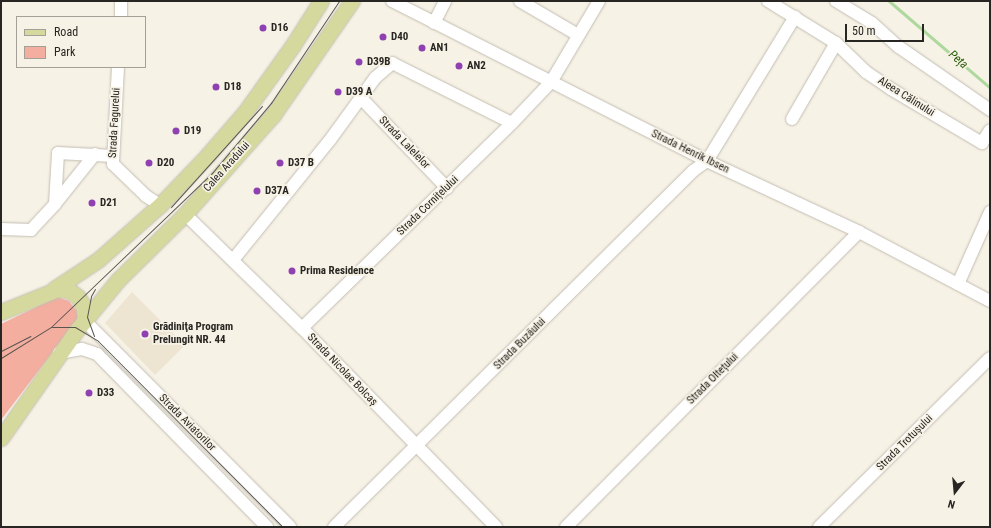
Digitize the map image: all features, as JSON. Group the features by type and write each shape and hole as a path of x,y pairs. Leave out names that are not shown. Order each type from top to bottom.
{"main road":[{"name":"Calea Aradului","path":"1,438 59,353 84,320 118,280 185,214 289,96 352,1"},
{"name":"Calea Aradului","path":"1,312 54,289 98,260 160,205 245,112 315,5"},
{"path":"54,289 70,292 78,297 83,305 84,320"}],"street":[{"path":"121,1 121,16"},
{"name":"Strada Henrik Ibsen","path":"392,1 707,161 859,232 990,301"},
{"path":"434,23 445,1"},
{"path":"520,1 578,36"},
{"name":"Strada Cornițelului","path":"302,328 447,188 551,82 599,1"},
{"name":"Aleea Călinului","path":"768,1 836,43 866,72 891,89 982,142 990,130"},
{"path":"836,1 872,23 899,46 990,110"},
{"path":"707,161 795,17"},
{"path":"792,118 836,43"},
{"path":"233,260 330,140 375,78 392,63 512,123"},
{"name":"Strada Fagurelui","path":"118,68 113,156 114,166 146,196 160,205"},
{"name":"Strada Lalelelor","path":"360,98 447,188"},
{"path":"55,204 58,153 113,156"},
{"path":"1,229 31,230 55,204 95,154"},
{"name":"Strada Buzăului","path":"334,527 693,171 707,161"},
{"path":"958,284 990,211"},
{"name":"Strada Nicolae Bolcaș","path":"185,214 302,328 416,447 496,527"},
{"name":"Strada Oltețului","path":"566,527 859,232"},
{"name":"Strada Aviatorilor","path":"84,320 290,527"},
{"name":"Strada Aviatorilor","path":"59,353 82,349 100,357 267,527"},
{"name":"Strada Trotușului","path":"820,527 990,358"}],"shaded area":[{"name":"Grădiniţa Program Prelungit NR. 44","path":"132,292 185,345 155,375 105,323"}],"green space":[{"path":"57,297 69,301 77,311 78,319 1,420 1,324"}],"waterway":[{"name":"Peța","path":"889,1 990,88"}],"tram line":[{"path":"1,358 51,327 212,173 271,103 339,1"},
{"path":"171,207 262,106"},
{"path":"94,336 87,317 91,296 95,289"},
{"path":"52,327 75,327 98,341 283,527"},
{"path":"1,351 30,336"}],"place":[{"name":"D16","path":"263,28"},
{"name":"D40","path":"383,37"},
{"name":"AN1","path":"422,48"},
{"name":"D39B","path":"359,62"},
{"name":"AN2","path":"459,66"},
{"name":"D18","path":"216,87"},
{"name":"D39 A","path":"338,92"},
{"name":"D19","path":"176,131"},
{"name":"D20","path":"149,163"},
{"name":"D37 B","path":"280,163"},
{"name":"D37A","path":"257,191"},
{"name":"D21","path":"92,203"},
{"name":"Prima Residence","path":"292,271"},
{"name":"Grădiniţa Program Prelungit NR. 44","path":"145,334"},
{"name":"D33","path":"89,393"}]}
